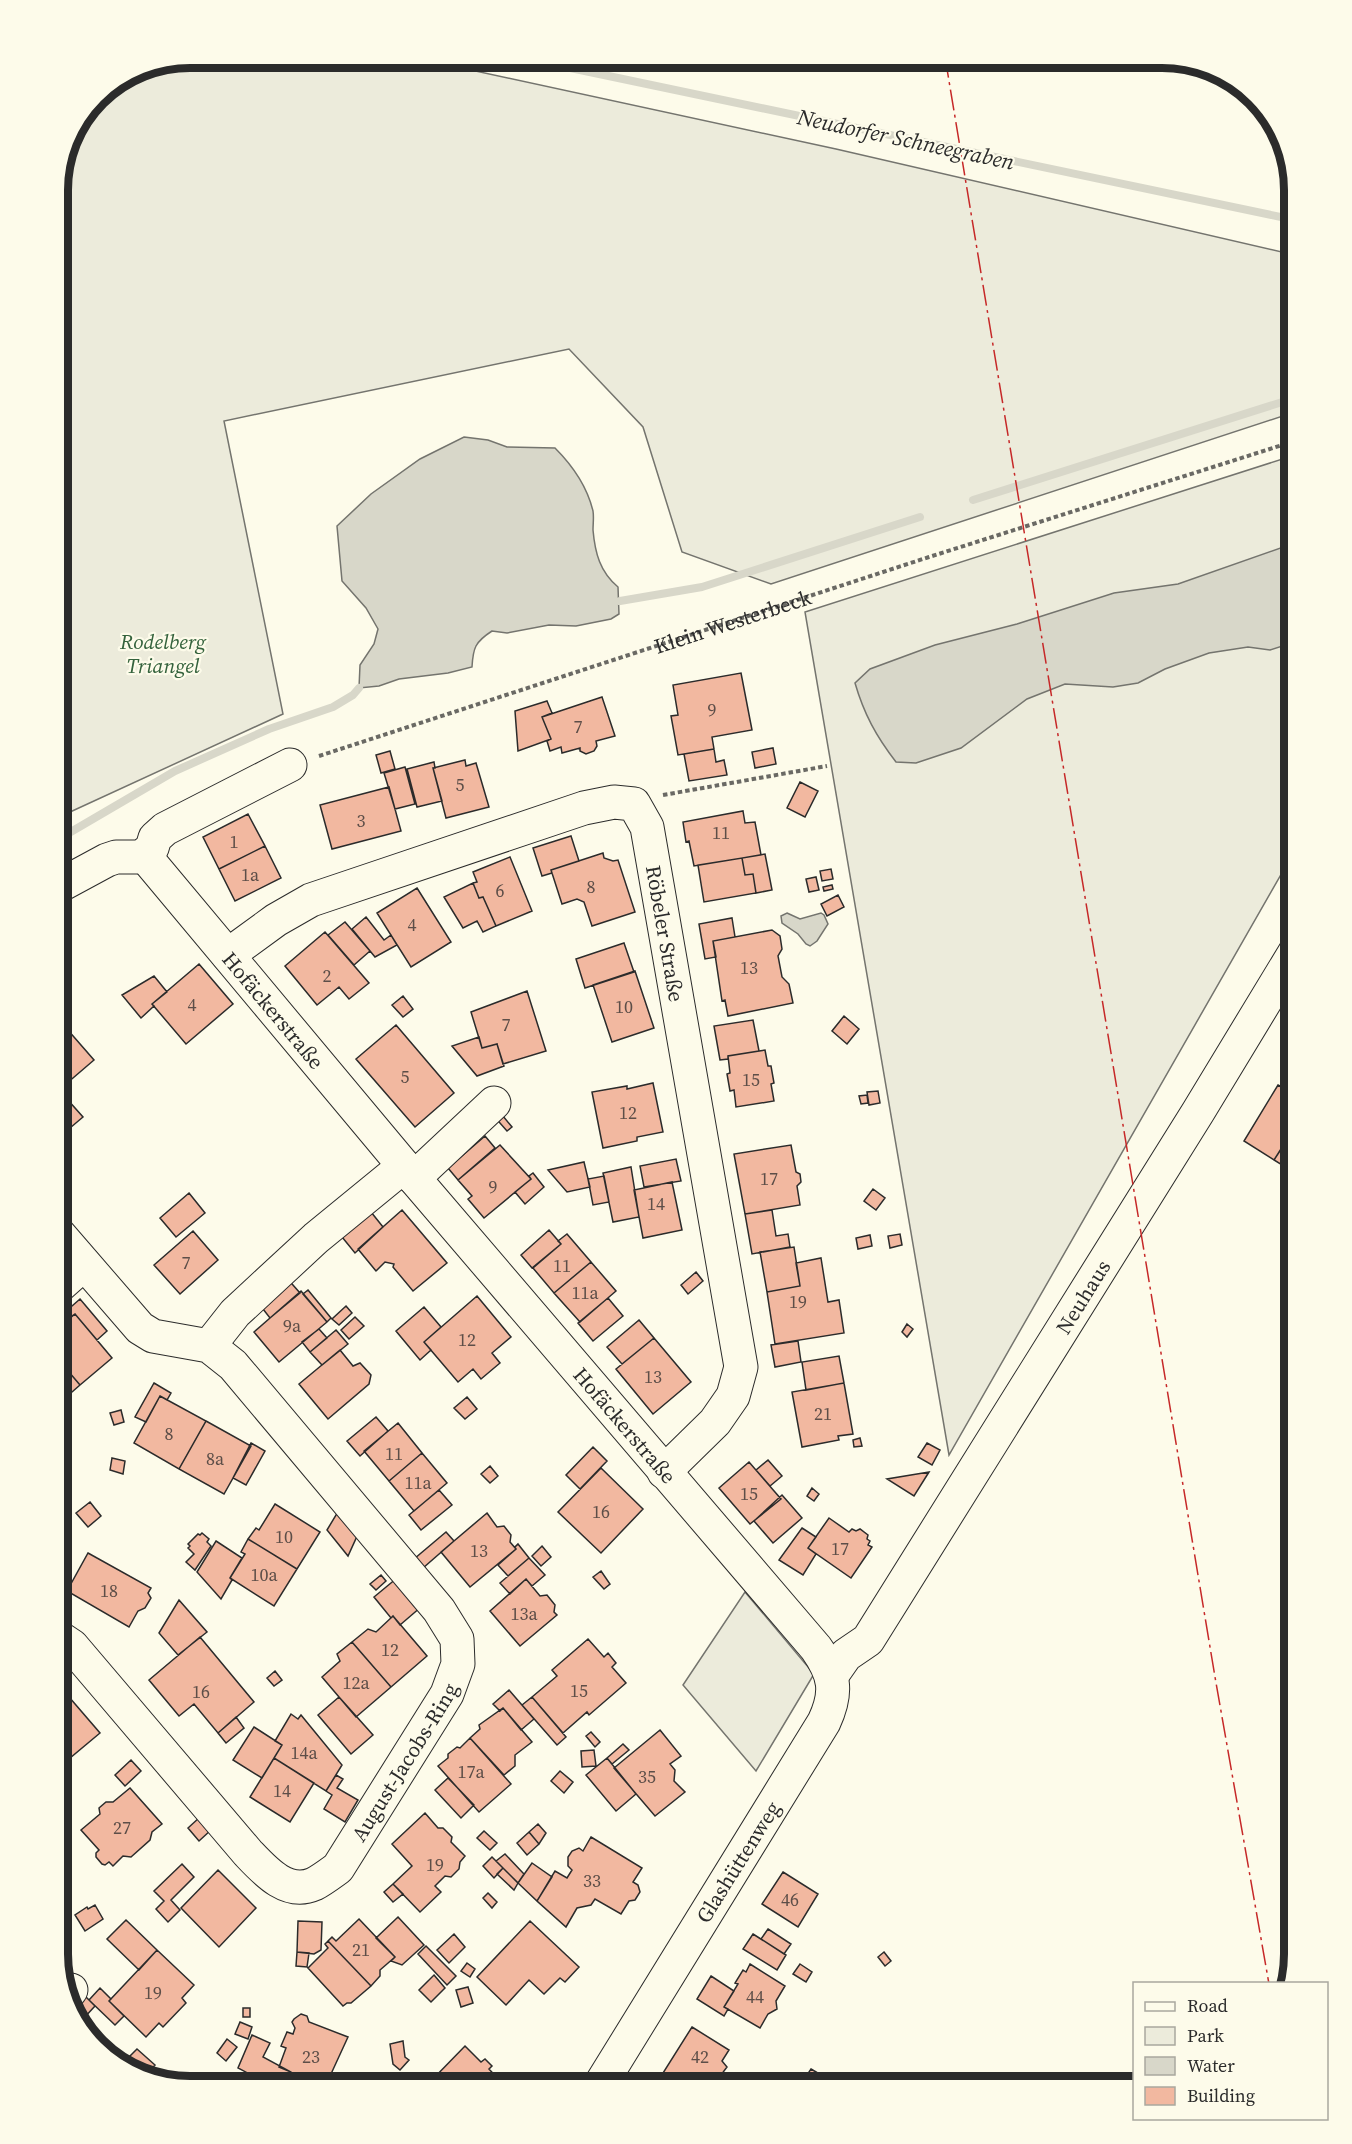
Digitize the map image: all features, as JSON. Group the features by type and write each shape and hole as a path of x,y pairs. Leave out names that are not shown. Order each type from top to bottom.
{"street":[{"path":"68,881 106,860 144,855 152,848 155,838 165,829 290,765"},
{"path":"228,955 276,920 310,900 584,808 614,802 634,804"},
{"name":"Röbeler Straße","path":"634,804 647,827 741,1367 733,1396 715,1422 664,1472"},
{"name":"Hofäckerstraße","path":"144,855 409,1172 816,1648 828,1664 832,1675"},
{"name":"Neuhaus","path":"832,1675 846,1655 868,1640 1192,1122 1284,970"},
{"path":"209,1347 235,1312 316,1238 409,1172 494,1103"},
{"name":"August-Jacobs-Ring","path":"68,1245 140,1328 153,1336 209,1347 233,1365 439,1610 457,1639 458,1664 447,1694 338,1868 313,1884 293,1887 270,1876 248,1853 68,1643"},
{"path":"68,1278 84,1264"},
{"name":"Glashüttenweg","path":"606,2076 824,1722 831,1709 832,1675"}],"path":[{"name":"Klein Westerbeck","path":"290,765 918,560 1284,444"},
{"path":"634,804 650,797 827,766"}],"green space":[{"name":"Rodelberg Triangel","path":"181,68 462,68 836,149 1284,252 1284,416 771,584 682,552 643,427 569,349 224,421 283,714 68,813 68,181 77,143 88,122 109,98 135,80 165,70"},
{"path":"1284,459 1284,869 949,1455 805,612"},
{"path":"745,1592 814,1674 756,1771 683,1685"}],"water":[{"path":"464,437 488,440 507,447 555,448 562,455 587,493 593,511 597,554 607,575 618,587 619,614 611,619 576,626 549,625 507,633 492,631 476,646 472,667 359,688 360,665 374,644 378,629 366,608 342,581 337,526 371,494 420,459"},
{"path":"1284,547 1284,646 1270,650 1248,647 1209,653 1165,669 1138,683 1113,687 1065,684 1027,699 961,748 916,763 896,762 882,743 862,705 855,683 870,669 935,645 1017,624 1114,593 1178,584"},
{"path":"787,913 800,919 821,913 828,924 817,941 810,946 782,923 781,916"}],"building":[{"path":"741,673 752,730 712,737 714,749 678,755 671,716 678,715 673,685"},
{"path":"602,697 615,736 596,741 597,746 594,751 586,754 580,751 580,748 562,753 561,747 550,751 547,741 551,739 542,717"},
{"path":"547,701 552,713 542,717 551,739 518,751 515,711"},
{"path":"773,748 776,764 755,768 752,752"},
{"path":"714,749 716,762 724,760 727,775 689,781 684,754"},
{"path":"390,751 395,769 381,773 376,755"},
{"path":"465,760 466,766 476,763 489,807 446,818 433,768"},
{"path":"434,762 435,768 433,768 442,801 417,807 407,769"},
{"path":"405,767 415,804 395,809 384,773"},
{"path":"800,782 818,791 805,817 787,808"},
{"path":"389,787 401,831 332,849 320,805"},
{"path":"743,811 745,823 755,822 761,855 694,866 689,841 686,842 683,822"},
{"path":"248,814 265,846 219,869 203,837"},
{"path":"571,836 579,861 551,870 552,873 542,876 533,848"},
{"path":"265,846 281,878 235,901 219,869"},
{"path":"603,853 604,858 618,860 635,912 592,926 584,902 577,899 562,904 551,870"},
{"path":"765,854 772,890 756,893 753,874 745,875 742,858"},
{"path":"510,857 532,911 496,926 483,897 479,898 473,883 477,882 473,872"},
{"path":"742,858 745,875 753,874 756,893 704,902 698,865"},
{"path":"831,869 833,879 822,881 820,871"},
{"path":"816,877 819,890 809,892 806,879"},
{"path":"473,883 479,898 483,897 496,926 483,932 477,921 463,928 444,897"},
{"path":"832,885 833,889 824,891 823,887"},
{"path":"417,888 451,942 411,967 377,913"},
{"path":"838,895 844,907 827,916 821,904"},
{"path":"366,917 384,940 391,935 397,945 375,957 352,929"},
{"path":"732,918 735,937 713,941 716,957 705,959 699,924"},
{"path":"345,922 370,951 354,965 328,935"},
{"path":"772,930 780,936 782,949 778,956 782,977 789,984 793,1003 728,1016 725,1000 722,1001 713,941"},
{"path":"325,932 369,983 349,999 339,987 317,1005 285,966"},
{"path":"624,943 634,972 585,988 576,959"},
{"path":"199,964 233,1004 186,1044 152,1004"},
{"path":"635,971 654,1028 612,1042 593,985"},
{"path":"154,976 167,992 152,1004 154,1006 141,1018 122,995"},
{"path":"527,991 546,1051 503,1064 497,1044 482,1048 471,1012"},
{"path":"403,996 413,1009 403,1017 392,1005"},
{"path":"844,1016 859,1029 847,1044 832,1031"},
{"path":"753,1020 759,1051 728,1056 728,1059 720,1060 714,1026"},
{"path":"396,1025 454,1093 415,1127 356,1059"},
{"path":"68,1030 94,1060 68,1082"},
{"path":"479,1037 482,1048 497,1044 504,1066 477,1076 452,1046"},
{"path":"765,1050 774,1083 771,1084 774,1101 736,1107 734,1090 730,1091 727,1074 730,1073 728,1056"},
{"path":"653,1083 663,1132 637,1137 637,1141 603,1148 592,1092 627,1086 627,1089"},
{"path":"1278,1085 1284,1089 1284,1145 1274,1160 1244,1141"},
{"path":"878,1091 880,1103 869,1105 867,1092"},
{"path":"867,1095 868,1103 861,1104 859,1096"},
{"path":"68,1100 83,1117 68,1130"},
{"path":"498,1110 512,1127 507,1131 492,1114"},
{"path":"485,1136 495,1148 458,1180 448,1168"},
{"path":"1284,1144 1284,1166 1274,1160"},
{"path":"500,1145 531,1179 484,1218 468,1199 472,1196 458,1180"},
{"path":"791,1145 796,1172 800,1174 801,1182 797,1186 800,1205 745,1214 734,1154"},
{"path":"676,1159 681,1181 644,1187 640,1166"},
{"path":"584,1162 590,1187 567,1192 548,1170"},
{"path":"631,1167 639,1217 613,1222 603,1173"},
{"path":"533,1173 544,1187 525,1204 515,1192 531,1179 529,1176"},
{"path":"604,1176 609,1202 593,1205 588,1179"},
{"path":"672,1182 682,1230 643,1238 634,1190"},
{"path":"873,1189 885,1198 876,1210 864,1201"},
{"path":"189,1193 205,1213 176,1237 160,1218"},
{"path":"367,1207 383,1227 355,1253 338,1232"},
{"path":"402,1210 447,1263 413,1291 393,1267 394,1264 385,1262 376,1271 358,1249"},
{"path":"772,1210 776,1236 788,1234 790,1247 752,1254 745,1214"},
{"path":"549,1230 561,1244 532,1268 521,1255"},
{"path":"193,1231 218,1260 180,1294 154,1265"},
{"path":"567,1234 591,1262 554,1293 533,1268 561,1244 558,1241"},
{"path":"900,1234 902,1245 890,1248 888,1236"},
{"path":"870,1235 872,1246 858,1249 856,1238"},
{"path":"794,1247 800,1286 767,1292 760,1252"},
{"path":"821,1258 828,1302 839,1300 844,1333 775,1344 767,1292 800,1286 796,1263"},
{"path":"591,1262 616,1291 580,1322 554,1293"},
{"path":"696,1272 703,1281 688,1294 681,1285"},
{"path":"285,1276 300,1293 270,1318 256,1300"},
{"path":"308,1290 331,1318 327,1322 303,1294"},
{"path":"301,1291 327,1322 279,1362 254,1332"},
{"path":"477,1296 511,1337 492,1353 500,1363 481,1379 473,1369 458,1382 424,1342"},
{"path":"608,1298 623,1316 593,1341 578,1323"},
{"path":"80,1299 107,1331 97,1340 75,1314 68,1317 68,1310"},
{"path":"346,1306 352,1313 339,1325 332,1319"},
{"path":"424,1307 441,1327 424,1342 431,1350 420,1360 396,1331"},
{"path":"75,1314 112,1358 80,1385 68,1371 68,1320"},
{"path":"355,1317 364,1326 349,1339 341,1330"},
{"path":"639,1320 654,1338 622,1364 607,1347"},
{"path":"907,1324 913,1329 907,1337 902,1332"},
{"path":"319,1329 327,1338 310,1352 302,1342"},
{"path":"336,1330 348,1344 322,1365 310,1352"},
{"path":"654,1338 691,1382 653,1414 616,1369"},
{"path":"798,1341 801,1362 775,1367 771,1345"},
{"path":"340,1350 353,1366 360,1363 371,1375 369,1384 328,1419 299,1384"},
{"path":"839,1356 844,1383 806,1390 802,1362"},
{"path":"68,1371 80,1385 68,1395"},
{"path":"154,1383 171,1393 167,1400 160,1396 146,1422 135,1417"},
{"path":"844,1383 853,1434 838,1436 839,1440 802,1447 792,1392"},
{"path":"160,1396 206,1421 179,1469 134,1443"},
{"path":"467,1397 477,1409 465,1419 454,1408"},
{"path":"121,1410 124,1422 114,1425 110,1413"},
{"path":"376,1417 388,1431 360,1456 347,1441"},
{"path":"206,1421 251,1446 224,1494 179,1469"},
{"path":"398,1423 422,1453 389,1481 364,1451"},
{"path":"860,1438 862,1446 854,1447 853,1440"},
{"path":"251,1443 265,1451 246,1485 233,1478"},
{"path":"927,1443 940,1450 932,1465 918,1457"},
{"path":"593,1447 607,1461 580,1489 566,1475"},
{"path":"422,1453 447,1483 414,1511 389,1481"},
{"path":"112,1458 125,1461 123,1474 110,1470"},
{"path":"768,1460 782,1476 770,1486 756,1470"},
{"path":"749,1462 781,1499 750,1524 719,1488"},
{"path":"490,1466 498,1476 490,1483 481,1474"},
{"path":"601,1468 643,1509 601,1553 558,1512"},
{"path":"929,1472 914,1496 887,1479"},
{"path":"812,1488 819,1494 814,1501 807,1496"},
{"path":"439,1490 452,1505 421,1530 409,1515"},
{"path":"782,1495 802,1518 773,1543 754,1521"},
{"path":"90,1502 101,1516 88,1527 76,1513"},
{"path":"275,1504 320,1532 297,1569 248,1539 256,1528 259,1530"},
{"path":"339,1510 358,1534 348,1556 327,1530"},
{"path":"487,1513 497,1527 504,1526 511,1535 510,1542 516,1549 470,1587 441,1552"},
{"path":"829,1518 849,1532 852,1529 856,1531 860,1529 868,1535 867,1539 870,1541 868,1545 872,1547 851,1578 808,1548"},
{"path":"802,1528 816,1537 808,1548 816,1554 803,1575 779,1560"},
{"path":"446,1532 454,1541 423,1568 414,1559"},
{"path":"202,1533 209,1539 207,1542 211,1546 195,1570 186,1562 194,1554 188,1548 190,1546 188,1544"},
{"path":"248,1539 297,1569 274,1606 230,1578 245,1554 241,1552"},
{"path":"216,1541 242,1558 221,1599 197,1572"},
{"path":"518,1544 529,1558 508,1576 498,1565 516,1549"},
{"path":"542,1546 551,1557 541,1566 532,1556"},
{"path":"88,1553 151,1588 148,1593 151,1598 145,1608 138,1611 129,1627 68,1592"},
{"path":"529,1558 545,1575 532,1586 526,1579 510,1594 500,1583"},
{"path":"601,1571 610,1584 604,1589 593,1577"},
{"path":"381,1575 386,1581 376,1590 370,1584"},
{"path":"397,1578 421,1607 400,1625 393,1616 391,1618 374,1597"},
{"path":"526,1579 540,1596 547,1595 555,1605 554,1612 557,1615 520,1646 490,1611"},
{"path":"179,1600 207,1632 178,1655 159,1633"},
{"path":"393,1616 427,1656 391,1687 352,1642 368,1629 376,1632"},
{"path":"200,1637 254,1702 218,1733 194,1704 179,1716 149,1680"},
{"path":"588,1639 604,1657 608,1653 616,1663 612,1667 626,1683 589,1715 587,1712 563,1733 532,1697 557,1676 552,1670"},
{"path":"352,1642 391,1687 356,1717 322,1677 340,1661 337,1654"},
{"path":"275,1671 282,1680 274,1686 267,1678"},
{"path":"509,1690 534,1719 521,1730 503,1708 500,1711 493,1704"},
{"path":"68,1696 100,1733 68,1760"},
{"path":"339,1697 373,1735 351,1754 318,1715"},
{"path":"532,1697 566,1737 557,1745 522,1705"},
{"path":"503,1708 532,1742 515,1755 515,1766 504,1775 470,1738 480,1729 479,1725"},
{"path":"291,1714 298,1719 301,1715 342,1765 326,1791 274,1758 282,1745 275,1741"},
{"path":"236,1717 244,1728 226,1743 218,1733"},
{"path":"254,1727 282,1745 262,1778 233,1760"},
{"path":"660,1730 681,1756 670,1764 675,1770 674,1781 685,1792 655,1816 614,1768"},
{"path":"591,1732 600,1742 595,1747 586,1736"},
{"path":"470,1738 511,1784 479,1812 438,1766 448,1758 448,1754 457,1747 460,1748"},
{"path":"623,1744 629,1750 612,1764 607,1758"},
{"path":"594,1750 596,1766 582,1767 581,1751"},
{"path":"274,1758 314,1783 290,1822 250,1797"},
{"path":"607,1758 636,1794 616,1811 586,1775"},
{"path":"131,1760 141,1771 125,1786 115,1775"},
{"path":"560,1771 573,1782 564,1793 551,1781"},
{"path":"336,1775 343,1779 337,1788 358,1800 345,1822 324,1809 332,1795 326,1791"},
{"path":"448,1778 474,1805 461,1818 435,1790"},
{"path":"130,1788 162,1824 152,1832 150,1840 131,1857 123,1856 113,1866 109,1862 102,1864 96,1857 99,1850 81,1830 100,1814 99,1808 106,1802 113,1802"},
{"path":"425,1813 438,1828 443,1828 452,1837 451,1842 465,1856 460,1862 459,1869 451,1877 445,1876 435,1886 441,1892 420,1912 393,1884 412,1866 392,1844"},
{"path":"200,1817 211,1830 199,1841 188,1828"},
{"path":"538,1824 546,1833 539,1844 529,1832"},
{"path":"484,1831 497,1843 490,1850 477,1838"},
{"path":"529,1832 539,1844 527,1855 517,1843"},
{"path":"591,1837 642,1868 633,1882 638,1885 640,1892 635,1900 629,1901 621,1914 595,1899 591,1905 577,1908 566,1927 537,1901 555,1871 567,1878 572,1870 568,1866 568,1857 572,1851 579,1848 583,1851"},
{"path":"505,1854 524,1874 518,1883 496,1861"},
{"path":"492,1857 503,1868 494,1878 483,1866"},
{"path":"532,1863 552,1877 537,1901 518,1883"},
{"path":"182,1864 194,1877 171,1900 180,1910 168,1922 156,1909 164,1901 154,1891"},
{"path":"503,1868 518,1883 514,1890 497,1874"},
{"path":"218,1870 256,1908 219,1947 181,1908"},
{"path":"783,1872 818,1894 798,1927 762,1904"},
{"path":"393,1884 403,1894 393,1902 384,1892"},
{"path":"488,1893 497,1902 492,1908 483,1898"},
{"path":"95,1905 103,1919 85,1931 75,1915"},
{"path":"398,1917 424,1945 402,1965 391,1961 395,1957 376,1938"},
{"path":"359,1919 395,1957 380,1970 380,1976 371,1986 328,1941 332,1937 336,1941"},
{"path":"126,1920 157,1950 139,1970 107,1939"},
{"path":"298,1921 322,1922 321,1950 314,1954 297,1952"},
{"path":"530,1921 579,1967 565,1982 560,1978 544,1994 529,1980 506,2005 477,1977"},
{"path":"768,1929 791,1944 784,1954 761,1939"},
{"path":"454,1934 465,1947 449,1963 437,1950"},
{"path":"753,1934 786,1955 777,1970 743,1949"},
{"path":"328,1941 371,1986 351,2003 343,2006 308,1968 328,1948 325,1944"},
{"path":"426,1946 456,1976 447,1985 418,1954"},
{"path":"157,1950 194,1985 182,1998 186,2003 163,2027 159,2023 146,2037 109,2001"},
{"path":"297,1952 309,1953 307,1967 296,1966"},
{"path":"884,1952 891,1961 885,1966 878,1957"},
{"path":"467,1963 475,1969 470,1977 461,1971"},
{"path":"750,1964 785,1986 776,2001 777,2009 768,2014 760,2028 724,2007 738,1984 735,1983 743,1970 746,1972"},
{"path":"800,1964 812,1972 806,1982 793,1974"},
{"path":"434,1975 445,1988 431,2002 419,1990"},
{"path":"711,1976 734,1991 724,2007 728,2009 724,2016 697,1999"},
{"path":"468,1987 473,2003 461,2007 456,1990"},
{"path":"100,1988 124,2016 115,2025 89,2000"},
{"path":"80,1991 95,2006 85,2017 80,2009 75,1996"},
{"path":"243,2008 250,2008 250,2017 243,2017"},
{"path":"301,2014 307,2016 309,2022 348,2037 330,2076 293,2076 291,2072 279,2067 286,2048 281,2046 287,2032 293,2034 294,2019"},
{"path":"240,2022 252,2027 248,2039 235,2034"},
{"path":"692,2027 729,2050 722,2061 727,2067 721,2075 668,2076 663,2073"},
{"path":"97,2033 100,2034 108,2041 108,2045"},
{"path":"252,2035 270,2043 263,2057 291,2072 289,2076 253,2076 238,2068"},
{"path":"227,2039 237,2047 226,2061 217,2053"},
{"path":"403,2041 405,2057 409,2060 400,2070 393,2064 390,2044"},
{"path":"465,2046 481,2062 485,2059 492,2066 489,2069 495,2076 436,2076"},
{"path":"137,2049 155,2065 150,2070 137,2065 129,2057"},
{"path":"811,2069 823,2076 806,2076"}],"waterway":[{"name":"Neudorfer Schneegraben","path":"570,68 1284,218"},
{"path":"973,500 1284,401"},
{"path":"620,601 702,587 920,517"},
{"path":"68,834 175,771 269,729 333,707 353,695 359,688"}],"power":[{"path":"947,68 1215,1677 1269,1982"}]}
